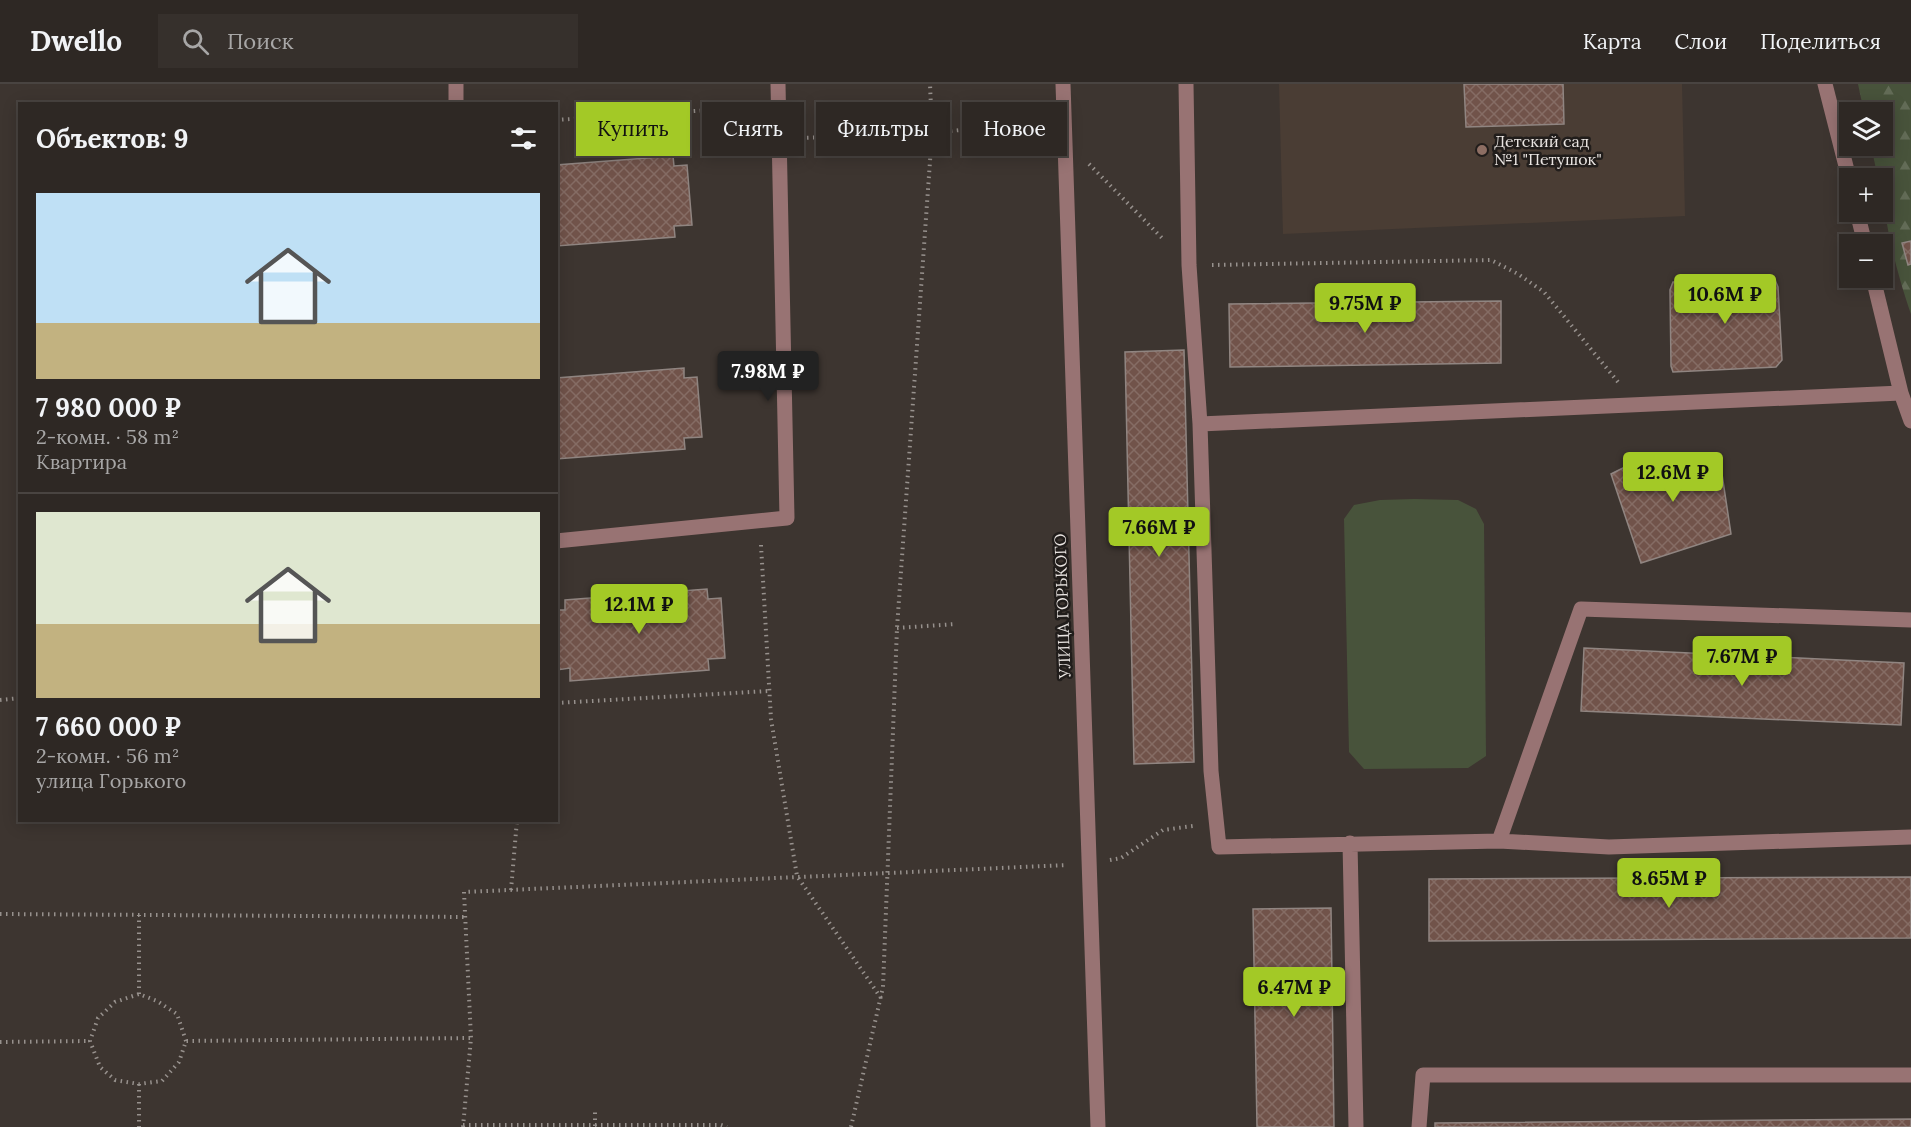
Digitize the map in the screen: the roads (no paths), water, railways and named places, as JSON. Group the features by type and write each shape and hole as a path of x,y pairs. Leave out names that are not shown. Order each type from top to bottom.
{"street":[{"path":"456,84 456,102"},
{"path":"558,541 787,518 778,84"},
{"name":"УЛИЦА ГОРЬКОГО","path":"1063,84 1098,1127"},
{"path":"1186,84 1189,265 1200,424 1211,771 1219,847 1498,841 1609,847 1911,837"},
{"path":"1825,84 1846,168"},
{"path":"1875,288 1901,393 1911,421"},
{"path":"1200,424 1901,393"},
{"path":"1498,841 1581,609 1911,620"},
{"path":"1350,843 1356,1127"},
{"path":"1419,1127 1423,1075 1911,1075"}],"place":[{"name":"Детский сад №1 \"Петушок\"","path":"1482,150"}]}
